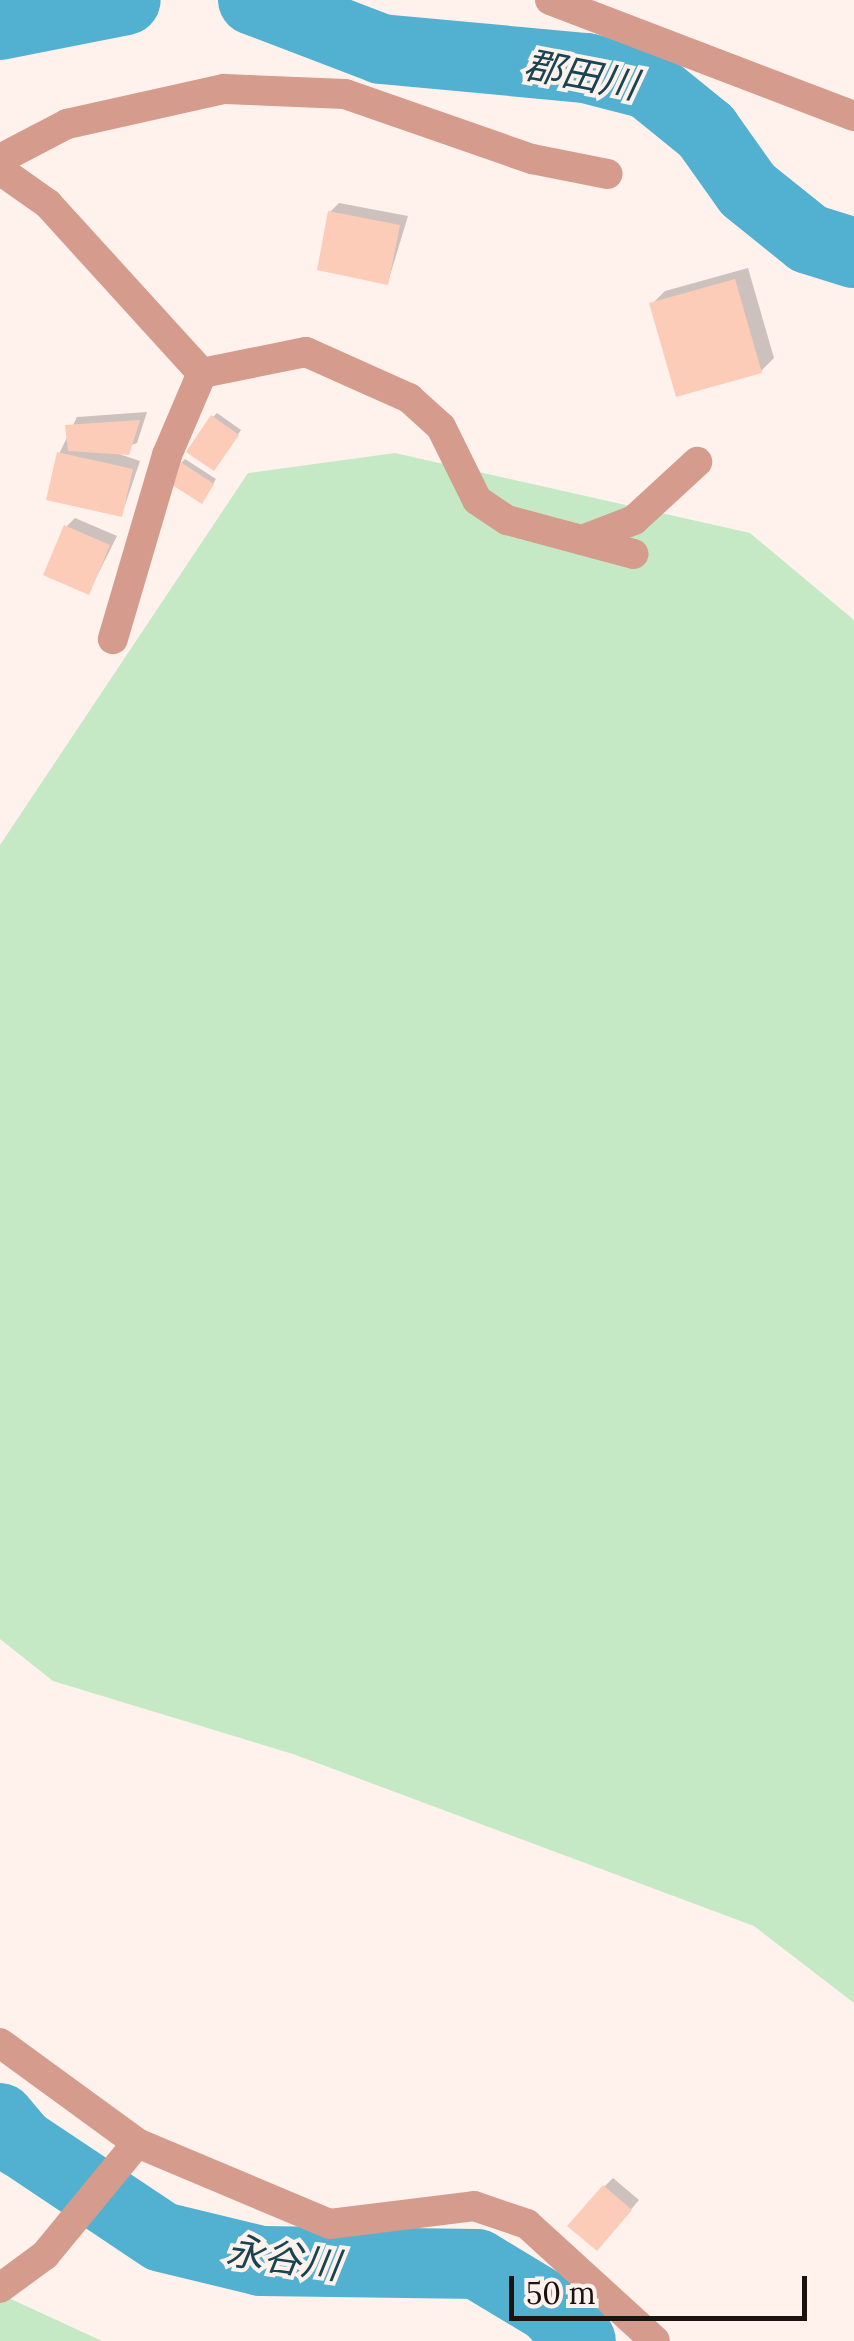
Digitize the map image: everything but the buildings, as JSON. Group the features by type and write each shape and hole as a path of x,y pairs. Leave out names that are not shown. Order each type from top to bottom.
{"street":[{"path":"550,0 854,116"},
{"path":"0,159 67,124 224,89 345,94 532,158 608,174"},
{"path":"0,170 48,204 202,373"},
{"path":"202,373 306,352 410,398 440,428 476,500 507,520 634,554"},
{"path":"113,639 167,455 202,373"},
{"path":"582,540 634,520 696,462"},
{"path":"0,2042 136,2143 330,2224 474,2206 527,2224 655,2341"},
{"path":"0,2288 46,2254 136,2143"}],"green space":[{"path":"395,453 750,533 854,620 854,2003 754,1926 296,1755 53,1681 0,1639 0,845 248,473"},
{"path":"0,2294 102,2341 0,2341"}],"waterway":[{"name":"郡田川","path":"0,25 126,0"},
{"name":"郡田川","path":"253,0 381,49 586,68 648,84 706,131 748,190 809,239 854,253"},
{"name":"永谷川","path":"0,2118 21,2143 162,2237 261,2261 477,2264 550,2308 581,2341"}]}
